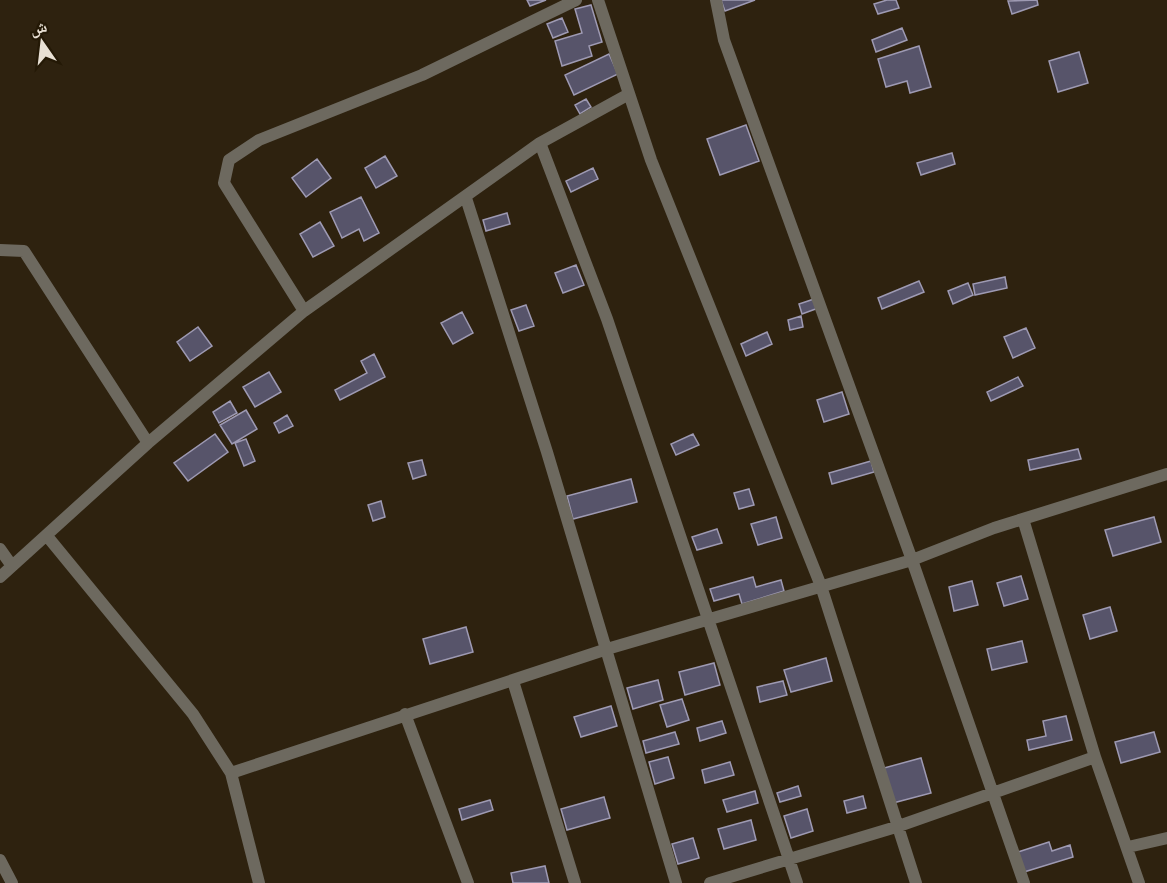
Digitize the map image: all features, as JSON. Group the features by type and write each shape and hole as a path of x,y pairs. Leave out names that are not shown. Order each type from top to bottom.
{"street":[{"path":"304,311 224,183 229,160 259,140 422,75 576,0"},
{"path":"598,0 689,260 820,586 915,883"},
{"path":"716,0 724,40 912,560 1024,883"},
{"path":"0,577 148,443 304,311 466,198 540,143 629,94"},
{"path":"540,143 607,319 796,883"},
{"path":"466,198 607,649 676,883"},
{"path":"0,250 24,251 148,443"},
{"path":"231,773 607,649 912,560 1075,500 1167,474"},
{"path":"1023,519 1095,757 1139,883"},
{"path":"47,536 193,714 231,773 259,883"},
{"path":"0,549 12,566"},
{"path":"513,681 575,883"},
{"path":"405,714 468,883"},
{"path":"710,883 896,827 1095,757"},
{"path":"1128,847 1167,838"},
{"path":"0,860 7,878"}],"building":[{"path":"527,0 546,0 530,6"},
{"path":"721,0 755,0 725,11"},
{"path":"896,0 899,8 878,14 874,4"},
{"path":"1037,0 1038,5 1012,14 1008,1"},
{"path":"591,5 602,42 589,46 592,56 562,66 555,41 582,33 575,9"},
{"path":"562,18 568,32 553,38 547,24"},
{"path":"902,28 907,40 876,52 872,40"},
{"path":"919,46 931,87 910,93 907,81 886,87 878,59"},
{"path":"1079,52 1088,83 1058,92 1049,61"},
{"path":"609,54 618,74 574,95 565,75"},
{"path":"586,99 591,107 580,114 575,105"},
{"path":"746,125 759,161 720,175 707,139"},
{"path":"952,153 955,164 921,175 917,163"},
{"path":"385,156 397,176 376,188 365,168"},
{"path":"317,159 331,178 306,197 292,178"},
{"path":"593,168 598,179 571,192 566,181"},
{"path":"361,197 379,233 364,241 359,229 342,238 330,212"},
{"path":"507,213 510,224 486,231 483,220"},
{"path":"320,222 334,246 313,257 300,234"},
{"path":"576,265 584,285 563,293 555,273"},
{"path":"1005,277 1007,288 975,295 973,284"},
{"path":"919,281 924,292 882,309 878,298"},
{"path":"968,283 973,295 953,304 948,291"},
{"path":"817,298 821,307 802,314 799,304"},
{"path":"526,305 534,326 519,331 511,310"},
{"path":"462,312 473,333 453,344 441,323"},
{"path":"801,316 803,327 790,330 788,320"},
{"path":"198,327 212,346 190,361 177,342"},
{"path":"1026,328 1035,348 1013,358 1004,337"},
{"path":"767,332 772,344 746,356 741,344"},
{"path":"374,354 385,377 340,400 335,390 367,373 361,361"},
{"path":"269,372 281,392 255,407 243,387"},
{"path":"1018,377 1023,386 991,401 987,392"},
{"path":"842,392 849,414 824,422 817,400"},
{"path":"230,401 237,413 219,423 213,412"},
{"path":"246,410 257,429 232,444 220,425"},
{"path":"287,415 293,426 279,433 274,423"},
{"path":"215,434 228,452 188,481 174,463"},
{"path":"693,434 699,445 676,455 671,444"},
{"path":"246,439 255,461 244,466 235,443"},
{"path":"1078,449 1081,459 1030,470 1028,460"},
{"path":"422,460 426,475 413,479 408,463"},
{"path":"871,461 874,472 832,484 829,473"},
{"path":"631,479 637,502 573,519 567,496"},
{"path":"749,489 754,505 739,509 734,493"},
{"path":"381,501 385,517 373,521 368,505"},
{"path":"776,517 782,538 758,545 751,524"},
{"path":"1154,517 1161,542 1113,556 1105,530"},
{"path":"717,529 722,543 697,550 692,537"},
{"path":"1021,576 1028,599 1004,606 997,583"},
{"path":"753,577 756,587 781,580 784,591 742,604 739,594 714,601 710,589"},
{"path":"972,581 978,605 954,611 949,587"},
{"path":"1110,607 1117,631 1090,639 1083,615"},
{"path":"466,627 473,652 430,664 423,639"},
{"path":"1022,641 1027,662 992,670 987,649"},
{"path":"826,658 832,681 791,692 784,670"},
{"path":"714,663 720,685 685,695 679,672"},
{"path":"658,680 663,700 633,709 627,688"},
{"path":"783,681 787,695 760,702 757,687"},
{"path":"682,699 689,720 667,727 660,705"},
{"path":"611,706 617,726 581,737 574,717"},
{"path":"1066,716 1072,740 1029,750 1027,740 1046,736 1043,721"},
{"path":"722,721 726,733 700,741 697,728"},
{"path":"675,732 679,744 646,753 643,741"},
{"path":"1154,732 1160,752 1121,763 1115,742"},
{"path":"668,757 674,778 655,784 649,762"},
{"path":"921,758 931,793 893,803 884,768"},
{"path":"730,762 734,775 705,783 702,770"},
{"path":"798,786 801,796 780,802 777,793"},
{"path":"755,791 758,803 727,812 723,800"},
{"path":"863,796 866,808 847,813 844,801"},
{"path":"604,797 610,818 567,830 561,809"},
{"path":"490,800 493,810 462,820 459,809"},
{"path":"807,809 813,831 791,838 784,816"},
{"path":"751,820 756,840 724,849 718,829"},
{"path":"693,838 699,858 678,864 672,844"},
{"path":"1049,842 1052,851 1070,845 1073,857 1024,872 1018,852"},
{"path":"545,866 549,883 513,883 511,873"}]}
